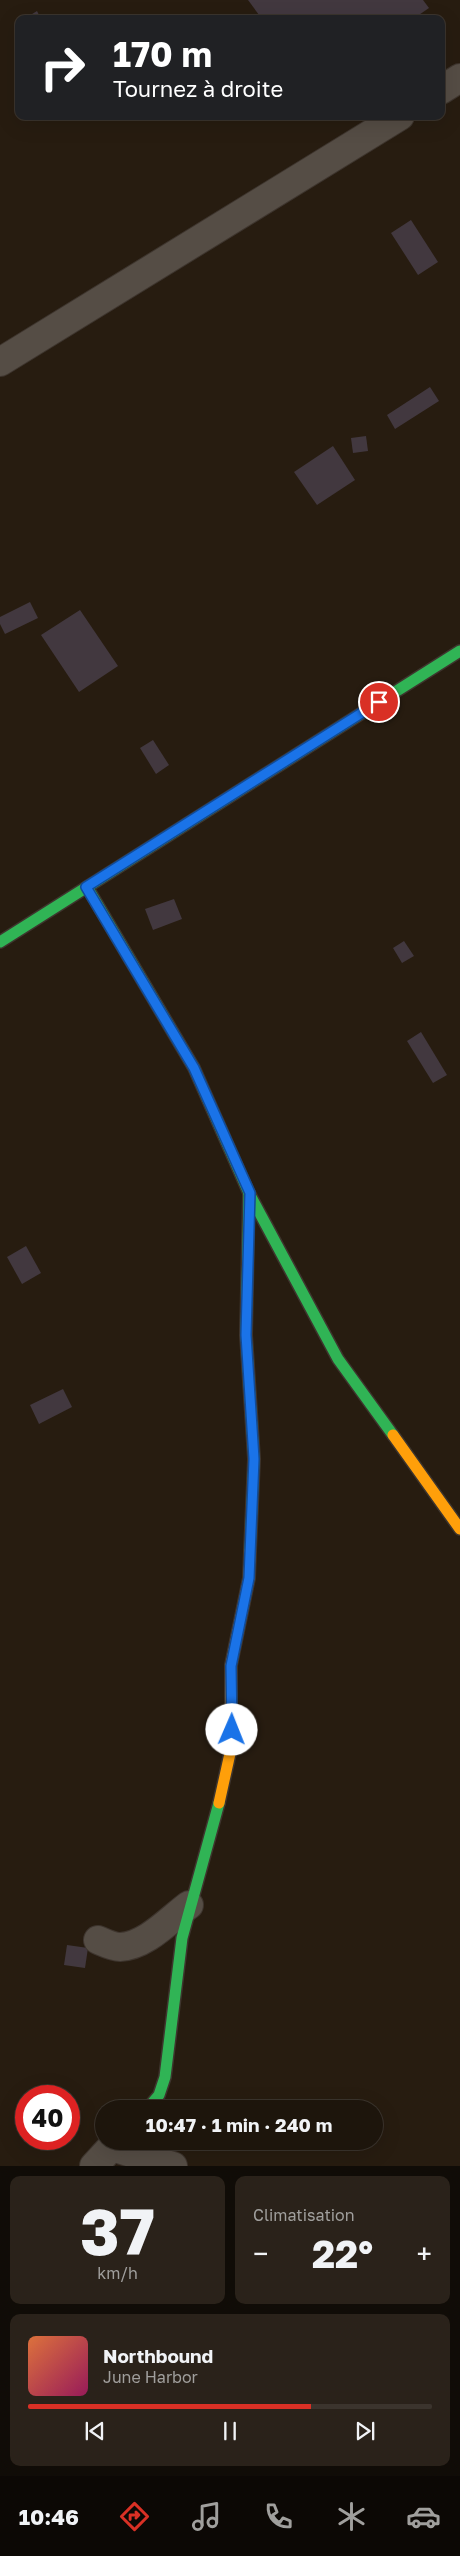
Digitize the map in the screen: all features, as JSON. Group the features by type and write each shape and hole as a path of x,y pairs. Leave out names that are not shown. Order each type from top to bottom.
{"street":[{"path":"445,87 460,78"},
{"path":"0,362 393,120"},
{"path":"0,942 460,651"},
{"path":"86,887 194,1068 250,1193 338,1360 460,1529"},
{"path":"155,2100 159,2095 165,2077 177,1965 190,1905 225,1783 230,1758 231,1666 249,1578 254,1459 246,1335 250,1193"},
{"path":"98,1940 118,1947 129,1946 152,1934 190,1905"},
{"path":"108,2151 173,2166"}],"building":[{"path":"248,0 423,0 429,8 419,15 259,15"},
{"path":"37,11 39,15 30,15"},
{"path":"411,220 438,262 418,275 391,233"},
{"path":"430,387 439,401 395,429 387,415"},
{"path":"366,436 368,451 353,453 351,438"},
{"path":"333,446 355,480 317,505 294,472"},
{"path":"30,602 38,618 5,634 0,624 0,617"},
{"path":"80,610 118,666 79,692 41,635"},
{"path":"153,740 169,765 156,774 140,748"},
{"path":"174,899 182,919 153,930 145,909"},
{"path":"404,941 414,956 402,963 393,948"},
{"path":"421,1032 447,1075 433,1083 407,1041"},
{"path":"26,1246 41,1273 22,1284 7,1257"},
{"path":"63,1389 72,1407 39,1424 30,1405"},
{"path":"67,1945 88,1948 85,1968 64,1965"}],"traffic: fast":[{"path":"0,942 460,651"},
{"path":"87,887 194,1068 249,1193 338,1359 393,1435"},
{"path":"249,1193 246,1335 254,1459 250,1551"},
{"path":"155,2100 159,2095 165,2077 182,1938 219,1803"}],"traffic: slow":[{"path":"393,1435 460,1529"},
{"path":"219,1803 231,1749 231,1665 249,1578 250,1551"}],"route":[{"path":"232,1730 231,1666 249,1578 254,1459 246,1335 250,1193 194,1068 86,887 379,702"}]}
